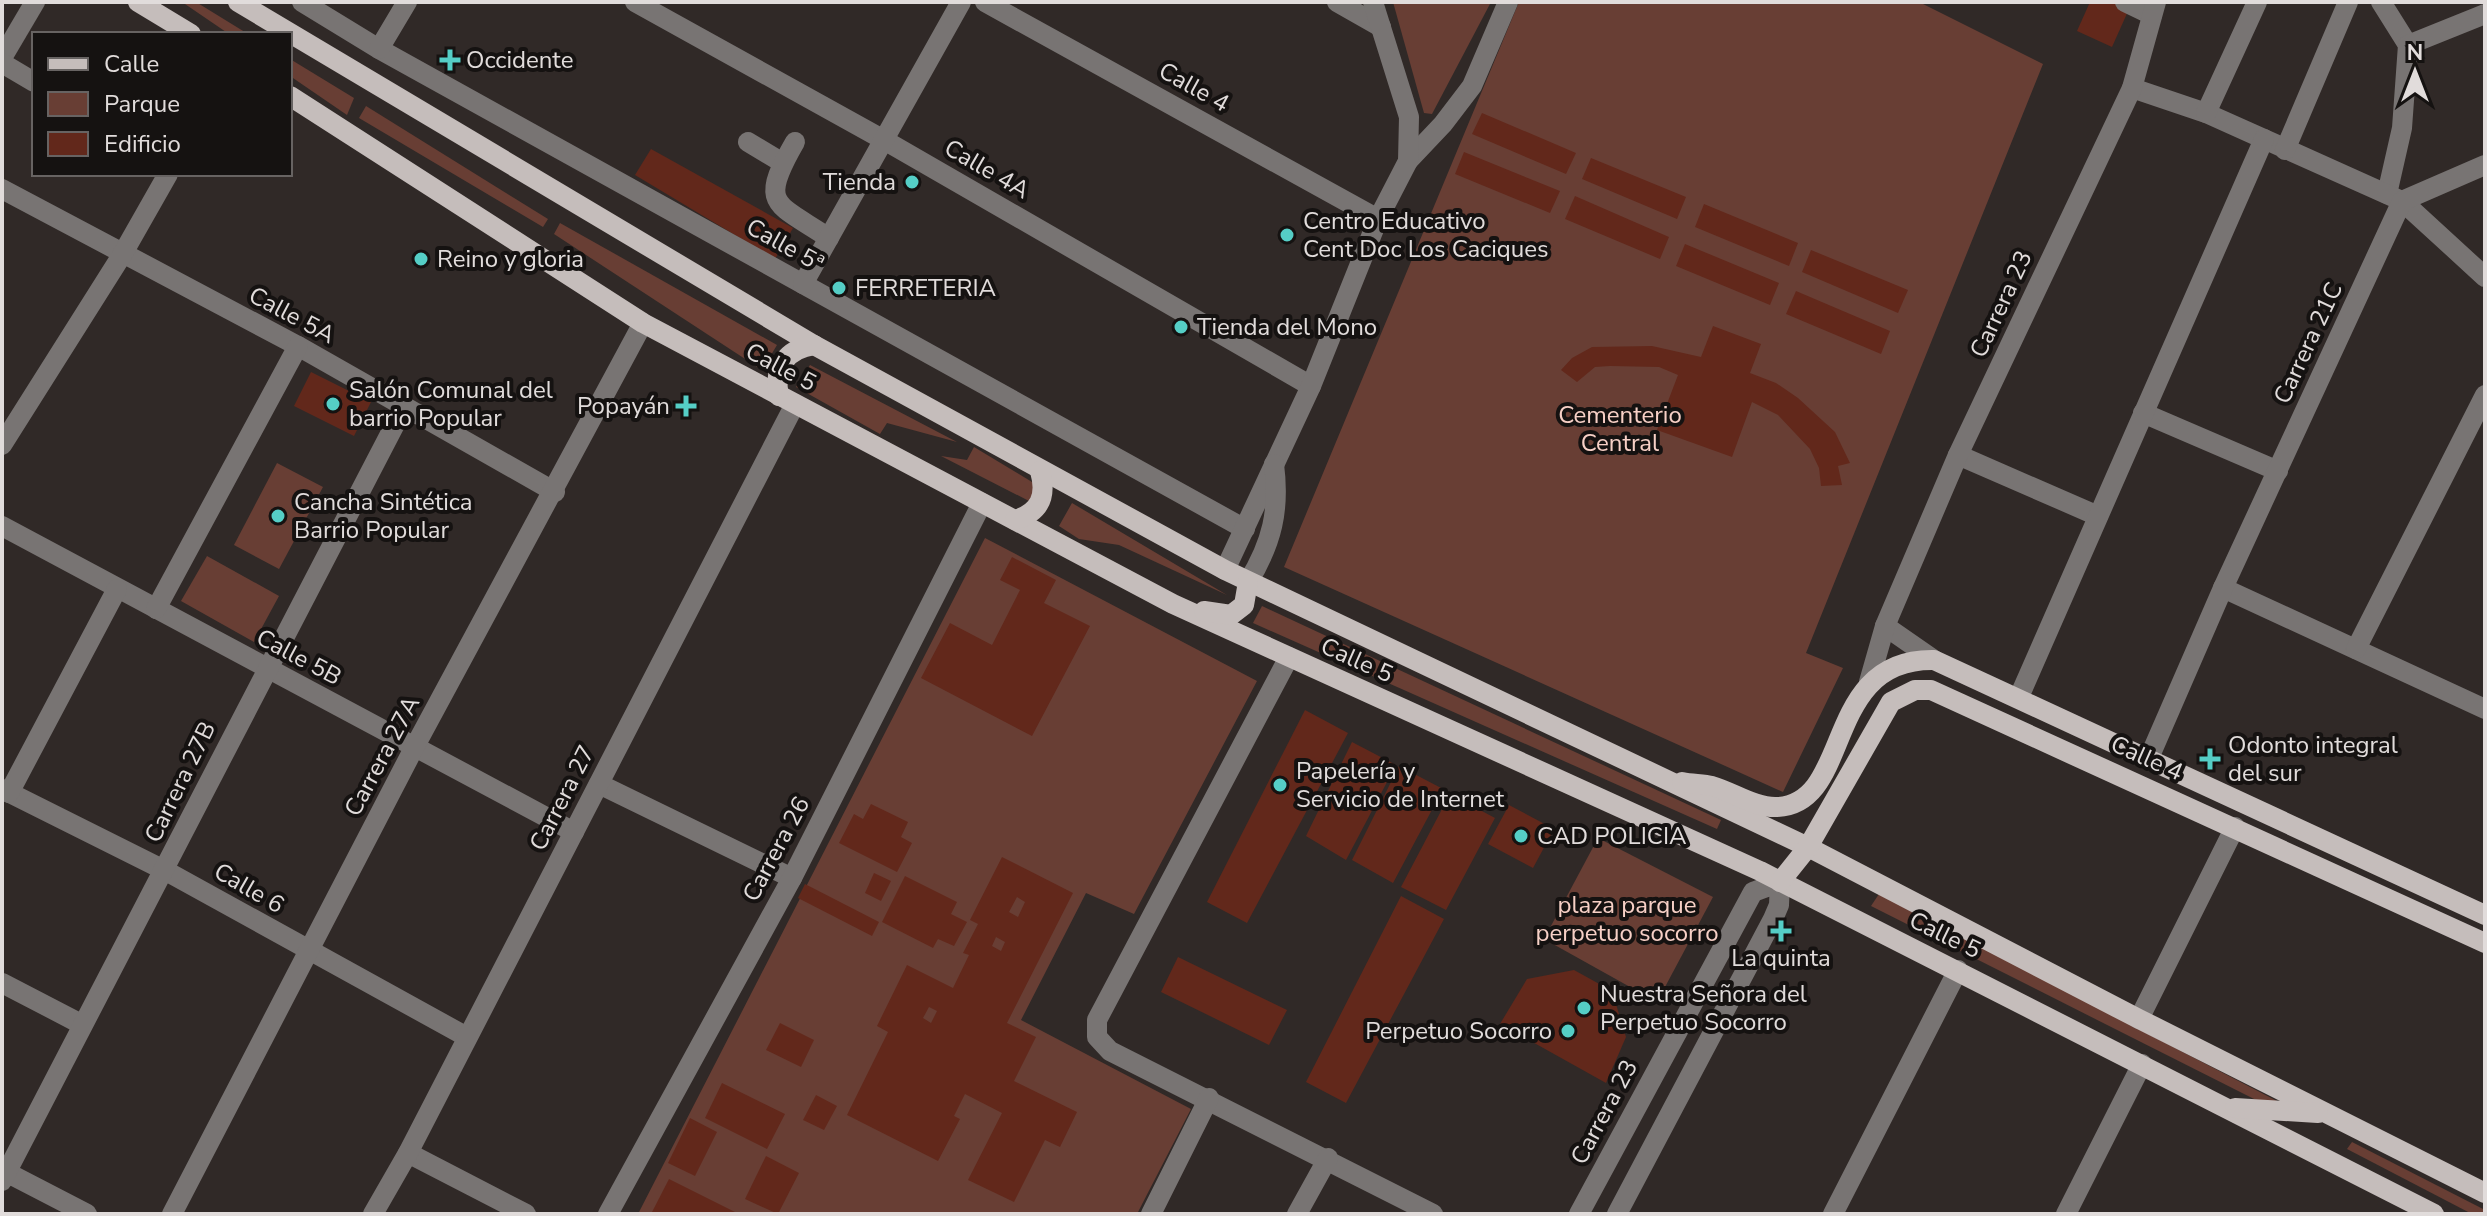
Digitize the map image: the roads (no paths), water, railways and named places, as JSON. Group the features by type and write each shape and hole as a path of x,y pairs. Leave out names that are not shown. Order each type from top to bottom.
{"main road":[{"path":"138,2 188,32"},
{"name":"Calle 5","path":"238,2 288,32"},
{"name":"Calle 5","path":"292,34 814,345 1225,570 1808,847 2139,1019 2485,1192"},
{"name":"Calle 5","path":"292,97 643,323 1173,604 1780,882 2434,1214"},
{"path":"787,400 776,384 783,361 802,347 814,345"},
{"path":"1015,520 1030,515 1041,503 1044,487 1040,471"},
{"path":"1173,604 1231,615 1244,605 1248,582"},
{"path":"1869,682 1897,664 1934,660"},
{"name":"Calle 4","path":"1934,660 2485,915"},
{"name":"Carrera 23","path":"1775,808 1797,803 1816,786 1869,682"},
{"name":"Calle 4","path":"1915,690 1931,690 1950,697 2485,943"},
{"name":"Carrera 23","path":"1780,882 1808,847 1881,716 1891,702 1915,690"},
{"name":"Calle 5","path":"1662,780 1712,786 1775,808"},
{"path":"2301,858 2365,859"},
{"path":"2227,1107 2328,1114"}],"street":[{"path":"32,81 2,61 35,2"},
{"name":"Calle 5ª","path":"302,2 379,49 1245,529"},
{"path":"379,49 407,2"},
{"name":"Calle 4A","path":"635,2 884,140 1311,386"},
{"path":"803,284 961,2"},
{"name":"Calle 4","path":"985,2 1378,219"},
{"path":"1337,2 1381,27"},
{"path":"1373,2 1409,117 1408,161"},
{"path":"1225,570 1311,386 1378,219 1408,161 1443,124 1472,86 1508,2"},
{"path":"2125,2 2154,9"},
{"path":"2206,113 2257,2"},
{"path":"2285,150 2348,2"},
{"path":"2381,2 2408,45 2485,14"},
{"name":"Carrera 23","path":"1869,682 1885,626 1958,455 2132,88 2154,9"},
{"name":"Carrera 21C","path":"2149,758 2278,471 2394,198 2408,45"},
{"path":"2132,88 2206,113 2394,198 2485,277"},
{"path":"2019,697 2264,139"},
{"path":"748,142 783,163"},
{"path":"795,142 773,184 779,204 829,238"},
{"path":"2394,198 2485,165"},
{"path":"2,445 122,255 167,176"},
{"name":"Calle 5A","path":"2,189 298,346 555,492"},
{"name":"Carrera 27A","path":"172,1214 311,953 414,748 555,492 643,323"},
{"path":"156,609 298,346"},
{"path":"2356,649 2485,395"},
{"name":"Carrera 27","path":"373,1214 408,1153 599,784 787,400"},
{"name":"Carrera 27B","path":"3,1174 166,871 265,669 404,407"},
{"path":"2143,413 2278,471"},
{"path":"1958,455 2098,516"},
{"path":"1248,582 1265,554 1275,525 1278,495 1274,464"},
{"name":"Carrera 26","path":"608,1214 792,878 982,503"},
{"name":"Calle 5B","path":"2,526 574,832"},
{"path":"2223,588 2485,709"},
{"path":"5,791 117,589"},
{"path":"1885,626 1934,660"},
{"path":"1289,657 1097,1020 1097,1037 1110,1051 1328,1158 1433,1214"},
{"path":"599,784 792,878"},
{"name":"Calle 6","path":"5,791 166,871 467,1037"},
{"path":"2139,1019 2235,827"},
{"name":"Carrera 23","path":"1579,1214 1753,892 1780,882 1779,905 1773,919 1617,1214"},
{"path":"1833,1214 1958,970"},
{"path":"2,983 81,1024"},
{"path":"2066,1214 2142,1064"},
{"path":"1151,1214 1209,1098"},
{"path":"408,1153 526,1214"},
{"path":"1297,1214 1328,1158"},
{"path":"3,1174 87,1214"}],"place":[{"name":"Occidente","path":"450,60"},
{"name":"Tienda","path":"912,182"},
{"name":"Centro Educativo Cent Doc Los Caciques","path":"1287,235"},
{"name":"Reino y gloria","path":"421,259"},
{"name":"FERRETERIA","path":"839,288"},
{"name":"Tienda del Mono","path":"1181,327"},
{"name":"Salón Comunal del barrio Popular","path":"333,404"},
{"name":"Popayán","path":"686,406"},
{"name":"Cancha Sintética Barrio Popular","path":"278,516"},
{"name":"Odonto integral del sur","path":"2210,759"},
{"name":"Papelería y Servicio de Internet","path":"1280,785"},
{"name":"CAD POLICIA","path":"1521,836"},
{"name":"La quinta","path":"1781,931"},
{"name":"Nuestra Señora del Perpetuo Socorro","path":"1584,1008"},
{"name":"Perpetuo Socorro","path":"1568,1031"}],"park label":[{"name":"Cementerio Central","path":"1620,429"},
{"name":"plaza parque perpetuo socorro","path":"1627,919"}]}
